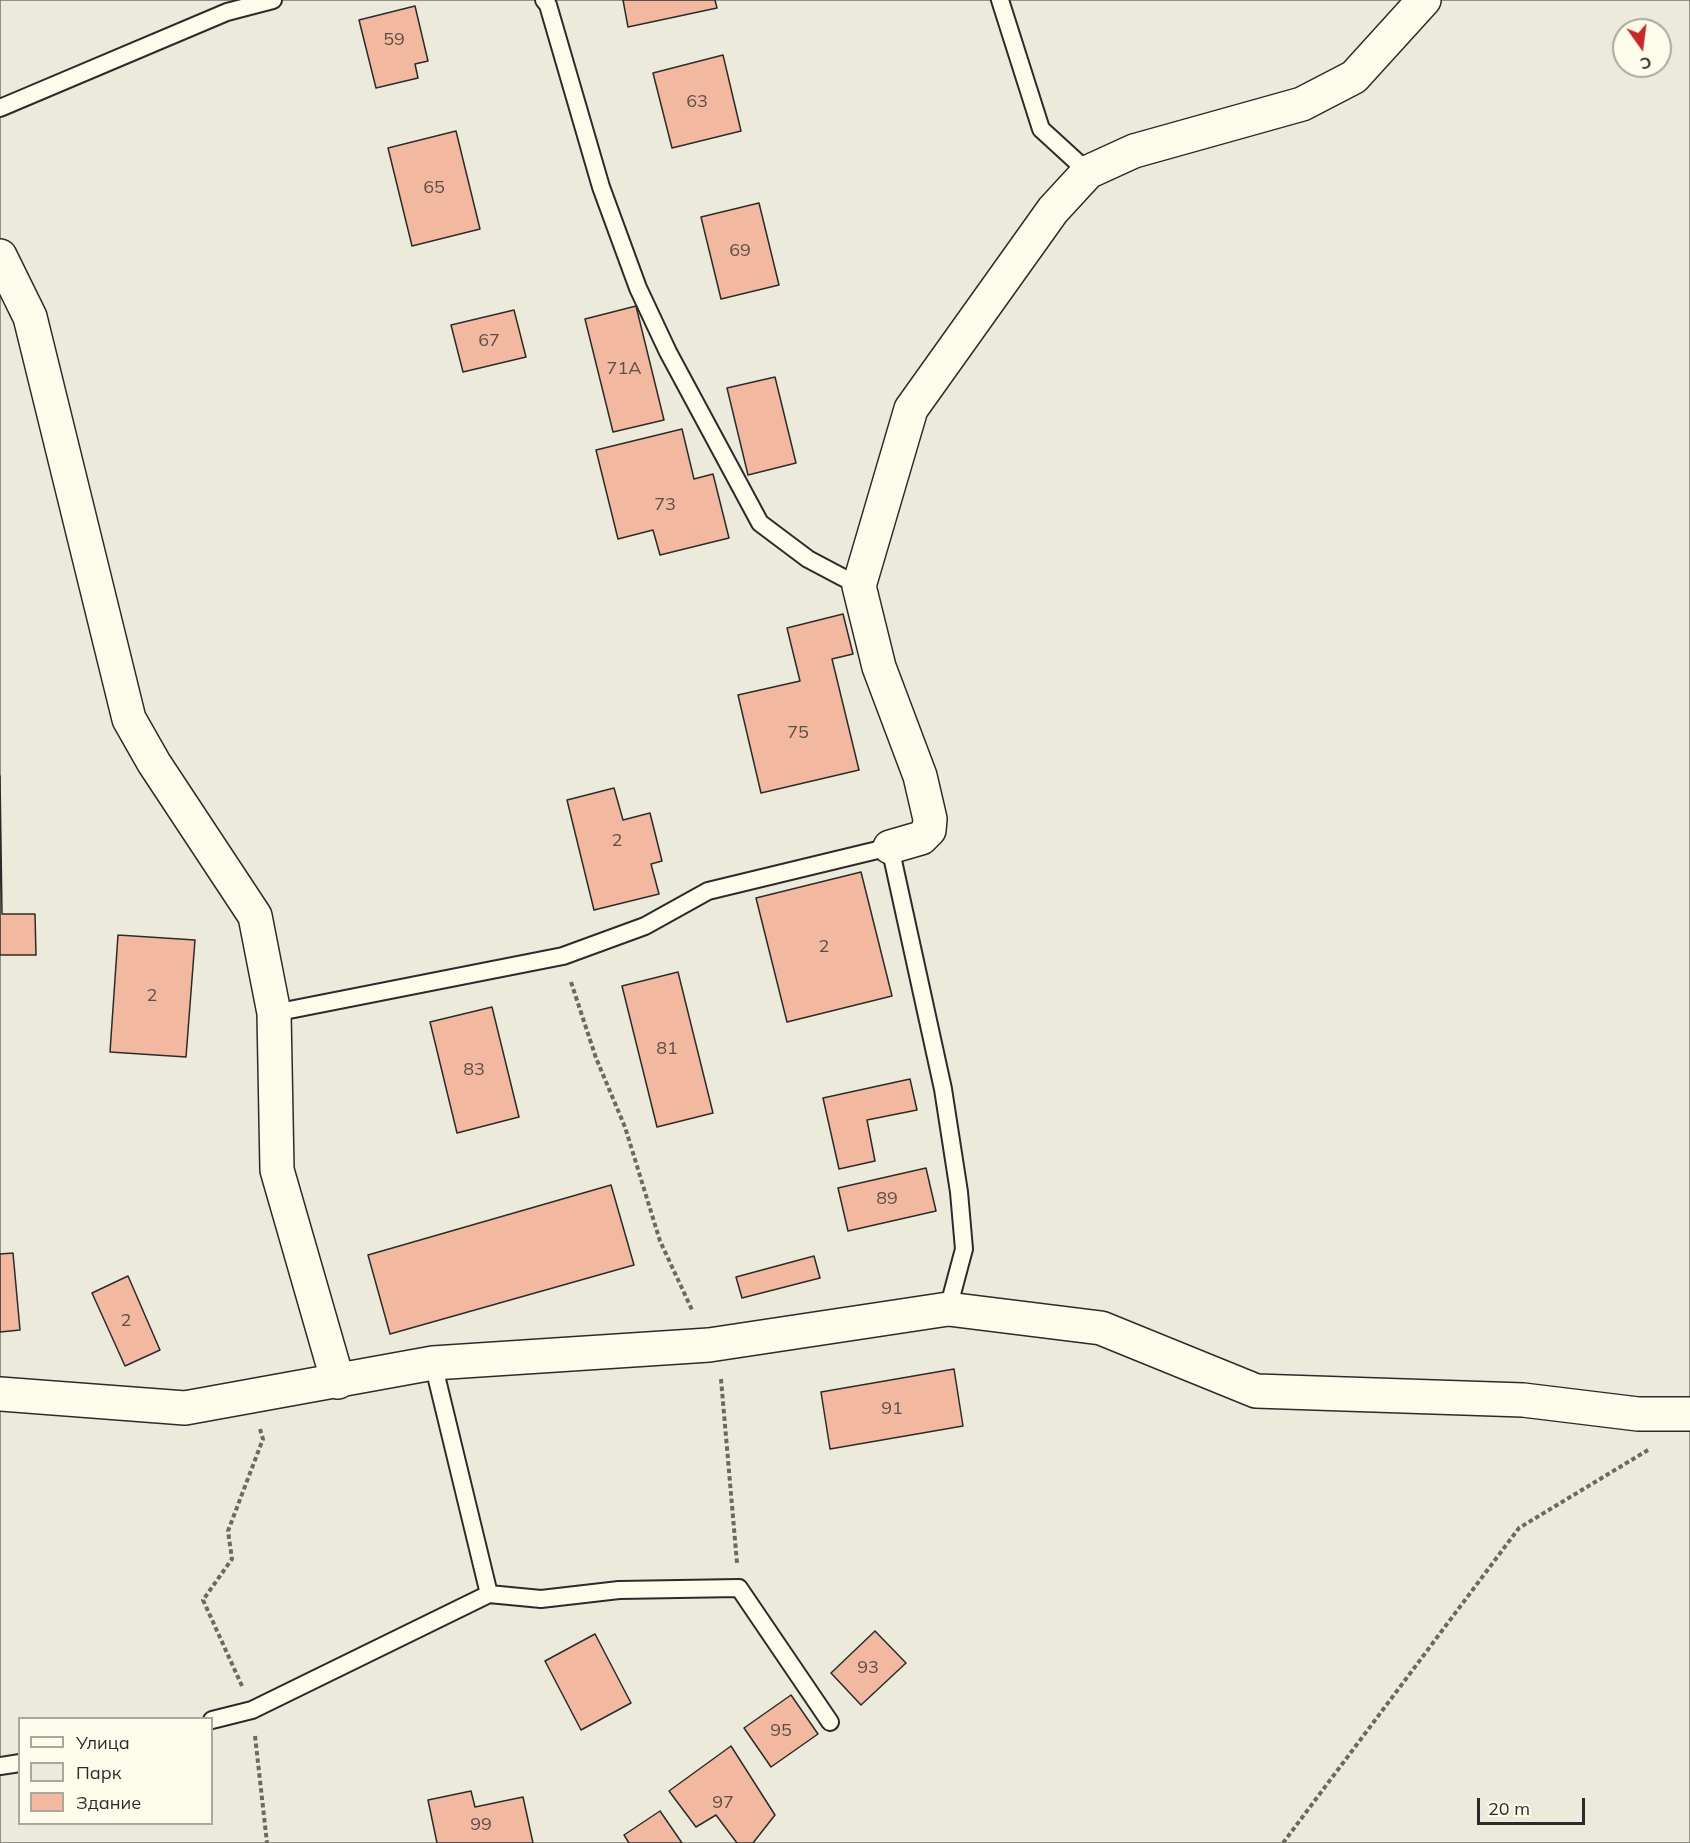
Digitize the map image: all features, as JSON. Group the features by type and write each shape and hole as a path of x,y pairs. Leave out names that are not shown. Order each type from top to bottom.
{"street":[{"path":"890,847 921,838 929,830 930,819 920,776 879,666 859,586 911,409 1053,210 1088,172 1134,151 1302,104 1354,77 1424,0"},
{"path":"0,256 30,317 129,719 154,763 255,916 274,1013 277,1170 338,1382"},
{"path":"0,1394 184,1408 338,1382 433,1363 709,1346 948,1309 1101,1328 1256,1391 1523,1400 1638,1414 1690,1414"}],"lane":[{"path":"0,108 227,12 273,0"},
{"path":"544,0 548,5 601,187 638,288 668,352 760,523 808,559 859,586"},
{"path":"1000,0 1041,129 1088,172"},
{"path":"274,1013 563,956 645,926 708,891 890,847 943,1089 959,1192 964,1248 948,1309"},
{"path":"433,1363 489,1594"},
{"path":"213,1720 252,1710 489,1594 541,1599 619,1590 739,1588 830,1722"},
{"path":"0,1766 18,1763"}],"path":[{"path":"563,956 596,1058 625,1127 660,1241 709,1346 722,1383 739,1588"},
{"path":"253,1396 262,1439 228,1531 232,1559 203,1600 252,1710 267,1843"},
{"path":"1283,1843 1519,1528 1651,1448"}],"green space":[{"path":"0,0 1690,0 1690,1843 0,1843"}],"building":[{"path":"623,0 715,0 717,8 628,27"},
{"path":"415,6 428,61 415,64 418,78 376,88 359,20"},
{"path":"723,55 741,131 672,148 653,73"},
{"path":"456,131 480,229 412,246 388,148"},
{"path":"759,203 779,285 721,299 701,217"},
{"path":"636,306 664,420 613,432 585,319"},
{"path":"514,310 526,357 463,372 451,325"},
{"path":"775,377 796,463 748,475 727,388"},
{"path":"682,429 694,479 713,474 729,538 660,555 653,530 618,539 596,450"},
{"path":"843,614 853,654 832,659 859,770 761,793 738,695 800,681 787,628"},
{"path":"0,776 2,914 35,914 36,955 0,955"},
{"path":"614,788 623,820 650,813 662,861 651,864 659,894 594,910 567,800"},
{"path":"861,872 892,996 787,1022 756,898"},
{"path":"118,935 195,940 186,1057 110,1052"},
{"path":"678,972 713,1113 657,1127 622,986"},
{"path":"492,1007 519,1117 457,1133 430,1022"},
{"path":"910,1079 917,1110 867,1120 875,1161 839,1169 823,1098"},
{"path":"926,1168 936,1211 848,1231 838,1188"},
{"path":"611,1185 634,1265 390,1334 368,1255"},
{"path":"13,1253 20,1330 0,1332 0,1254"},
{"path":"814,1256 820,1278 742,1298 736,1277"},
{"path":"128,1276 160,1350 125,1366 92,1293"},
{"path":"954,1369 963,1426 830,1449 821,1392"},
{"path":"875,1631 906,1663 861,1705 831,1673"},
{"path":"595,1634 631,1703 581,1730 545,1661"},
{"path":"791,1695 818,1734 771,1767 744,1728"},
{"path":"731,1746 775,1815 753,1843 737,1843 716,1815 696,1827 669,1791"},
{"path":"471,1791 475,1807 523,1797 533,1843 437,1843 428,1800"},
{"path":"660,1811 682,1843 629,1843 624,1835"}]}
